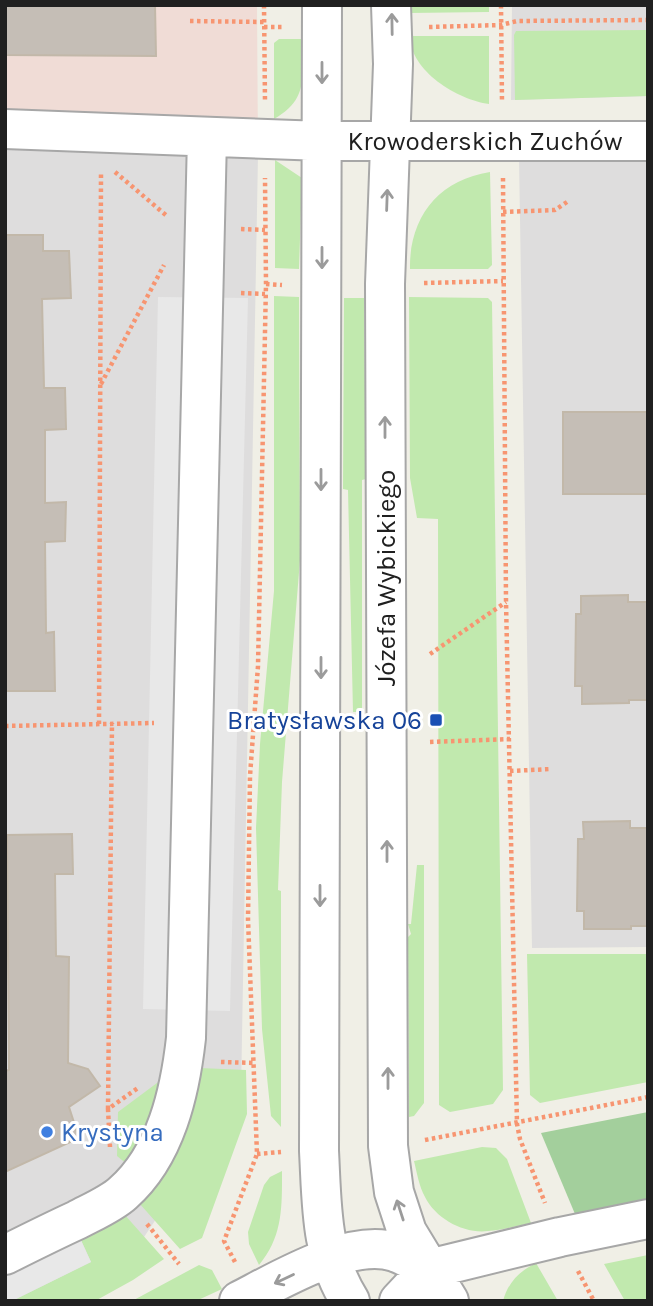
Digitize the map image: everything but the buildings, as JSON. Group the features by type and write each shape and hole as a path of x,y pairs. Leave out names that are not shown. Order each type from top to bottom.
{"street":[{"path":"322,5 319,1151 321,1204 329,1258 339,1283 351,1301"},
{"name":"Józefa Wybickiego","path":"405,16 393,64 385,284 388,1146 394,1192 407,1232 449,1301"},
{"path":"5,130 322,141"},
{"path":"5,1255 122,1195 155,1154 175,1099 186,1038 207,137"},
{"name":"Krowoderskich Zuchów","path":"322,141 648,141"},
{"path":"399,1301 429,1269 648,1219"},
{"path":"239,1301 329,1258 360,1248 393,1251 429,1269"}],"path":[{"path":"264,5 265,109"},
{"path":"501,5 502,107"},
{"path":"405,16 501,26 517,21 648,20"},
{"path":"190,21 264,22"},
{"path":"99,724 102,166 109,167 172,220"},
{"path":"503,166 506,601 517,1124 520,1139 547,1208"},
{"path":"224,1241 257,1154 257,1090 248,919 250,776 258,666 266,284 265,168"},
{"path":"503,212 555,210 567,202"},
{"path":"101,385 167,260"},
{"path":"421,283 503,281"},
{"path":"430,654 506,601"},
{"path":"108,1109 112,723"},
{"path":"5,726 194,723"},
{"path":"430,742 510,739"},
{"path":"510,771 551,769"},
{"path":"421,1141 648,1097"},
{"path":"257,1154 283,1152"},
{"path":"574,1263 594,1301"}],"shaded area":[{"path":"5,5 257,5 258,155 5,147"},
{"path":"512,5 648,5 648,96 511,100"},
{"path":"5,147 258,155 241,1092 136,1249 32,1301 5,1301"},
{"path":"648,157 648,947 532,948 519,158"},
{"path":"158,297 248,298 230,1011 143,1009"},
{"path":"80,1238 91,1262 12,1301 5,1301 5,1275"}],"green space":[{"path":"409,5 489,5 489,12 409,13"},
{"path":"648,30 648,96 515,100 516,31"},
{"path":"410,36 489,36 489,104 464,97 438,82 418,61"},
{"path":"279,39 301,39 302,75 299,94 294,103 274,119 274,43"},
{"path":"275,160 302,178 299,269 275,268"},
{"path":"490,172 492,265 488,269 410,269 415,233 430,204 455,183"},
{"path":"274,296 299,297 300,560 282,782 278,890 281,891 281,1127 271,1116 262,1029 256,828 260,744 274,591"},
{"path":"409,297 488,298 492,302 503,1090 493,1104 450,1112 439,1105 438,519 417,518 410,478"},
{"path":"344,298 364,298 366,479 362,480 362,712 353,712 348,490 343,489"},
{"path":"417,865 424,865 424,1103 414,1116 409,1117 408,937 411,934 408,924 411,924"},
{"path":"527,954 648,954 648,1082 540,1103 530,1095"},
{"path":"200,1068 246,1070 247,1114 202,1238 180,1249 139,1203 158,1182"},
{"path":"161,1080 146,1132 128,1165 117,1156 118,1112"},
{"path":"648,1112 648,1199 575,1214 541,1133"},
{"path":"482,1147 496,1148 507,1159 531,1223 493,1230 470,1230 443,1218 430,1205 421,1188 414,1161"},
{"path":"282,1171 280,1221 273,1243 259,1265 249,1244 248,1232 264,1185 270,1177"},
{"path":"124,1214 164,1259 95,1301 12,1301 91,1262 80,1238"},
{"path":"648,1255 648,1301 625,1301 604,1264"},
{"path":"536,1263 558,1301 503,1301 515,1278"},
{"path":"199,1265 212,1270 222,1289 196,1301 132,1301"}],"place":[{"name":"Bratysławska 06","path":"436,720"},
{"name":"Krystyna","path":"47,1132"}]}
